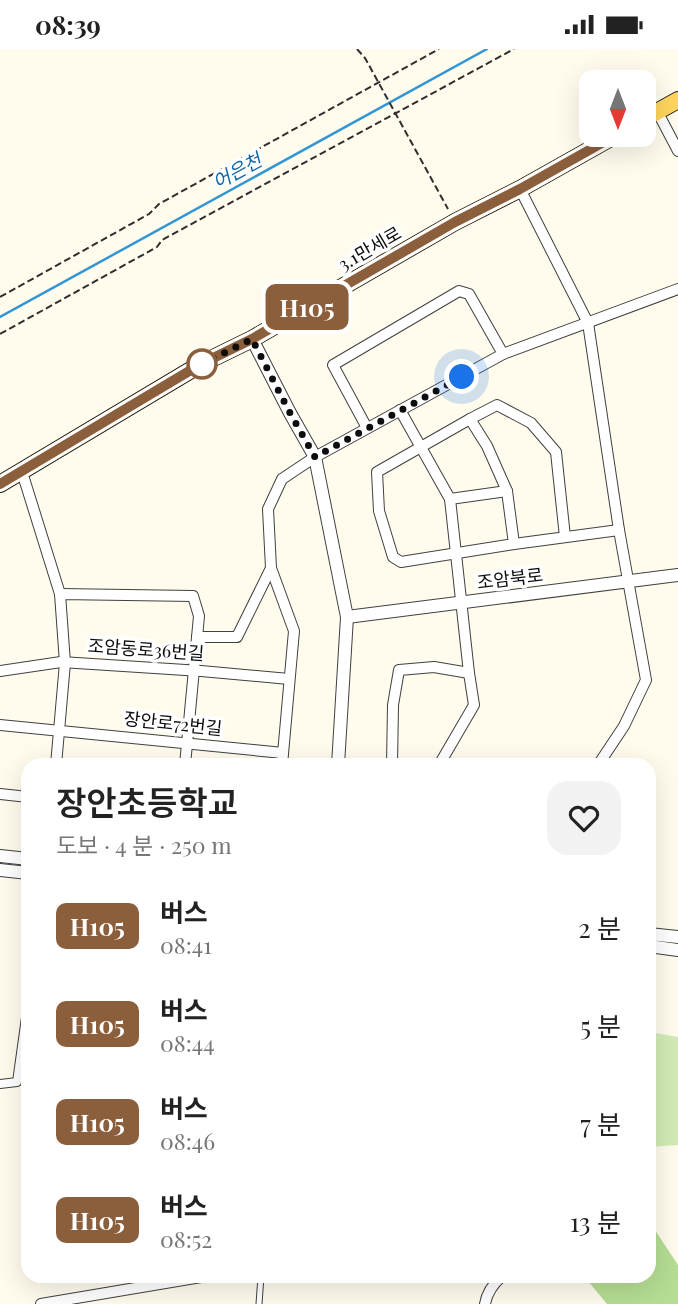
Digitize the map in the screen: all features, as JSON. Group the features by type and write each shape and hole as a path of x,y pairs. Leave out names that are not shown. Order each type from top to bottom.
{"main road":[{"path":"656,112 678,100"},
{"name":"3.1만세로","path":"0,484 201,364 252,339 455,222 595,147"}],"street":[{"path":"656,122 678,151"},
{"path":"520,189 588,323 646,680 624,726 603,758"},
{"path":"282,758 294,631 271,568 268,509 282,479 315,457 503,354 678,289"},
{"path":"367,428 333,365 459,291 469,294 503,354"},
{"path":"252,339 315,457 347,617 338,758"},
{"path":"565,537 556,452 530,423 497,405 377,472 379,511 393,557 401,562 620,530"},
{"path":"400,410 450,499 474,705 443,758"},
{"path":"470,419 487,446 507,491 514,544"},
{"path":"22,472 60,594 65,663 57,758"},
{"path":"450,499 507,491"},
{"path":"197,637 237,637 271,568"},
{"name":"조암북로","path":"347,617 678,575"},
{"path":"60,594 193,596 199,616 186,758"},
{"name":"조암동로36번길","path":"0,671 65,663 289,679"},
{"path":"392,758 393,705 399,670 434,667 469,673"},
{"name":"장안로72번길","path":"0,725 187,744 276,758"},
{"path":"0,794 21,796"},
{"path":"0,856 21,858"},
{"path":"0,870 21,872"},
{"path":"656,935 678,937"},
{"path":"656,947 678,950"},
{"path":"0,1084 17,1082 21,1053"},
{"path":"41,1304 166,1283"},
{"path":"485,1304 494,1283"}],"lane":[{"path":"259,1304 260,1283"}],"path":[{"path":"358,49 379,82 455,222"},
{"path":"0,297 149,214 159,204 439,49"},
{"path":"0,334 157,247 162,240 514,49"}],"green space":[{"path":"656,1033 678,1037 678,1145 656,1147"},
{"path":"656,1232 678,1265 678,1304 607,1304 590,1283 656,1283"}],"waterway":[{"name":"어은천","path":"0,317 487,49"}],"bus line":[{"name":"H105","path":"0,484 201,364 252,339 455,222 595,147"}],"route":[{"path":"202,364 252,339 315,457 462,377"}]}
